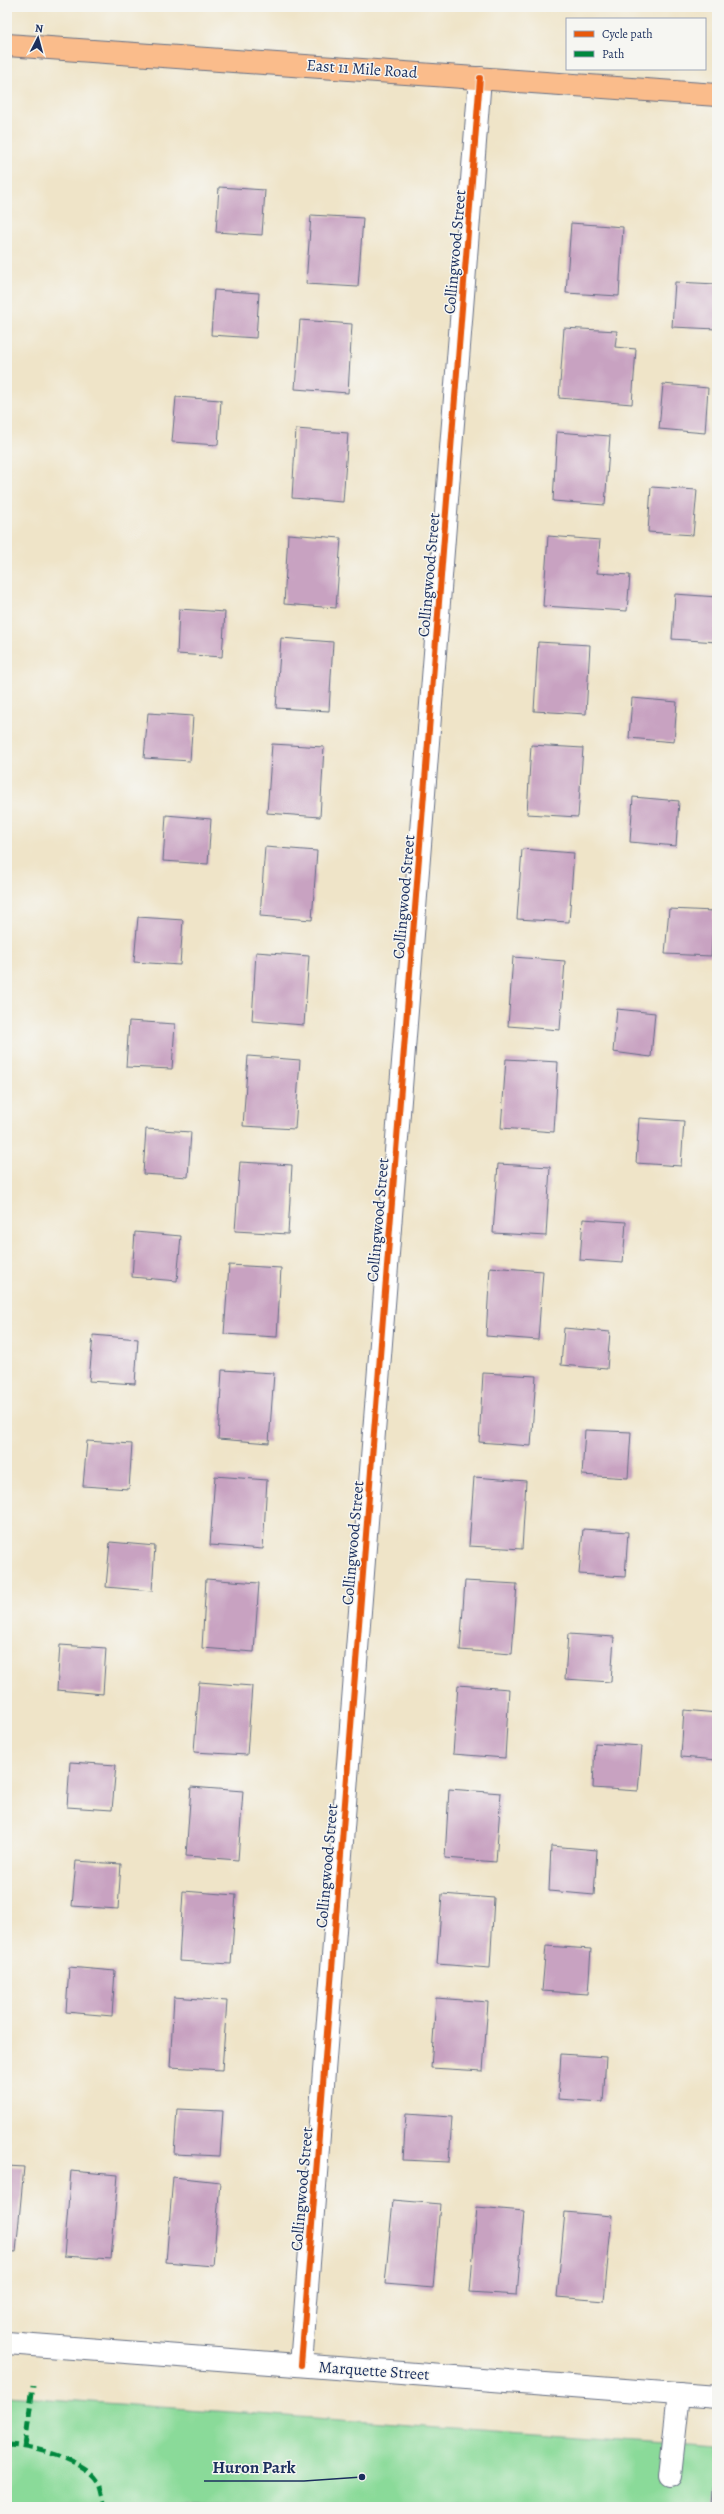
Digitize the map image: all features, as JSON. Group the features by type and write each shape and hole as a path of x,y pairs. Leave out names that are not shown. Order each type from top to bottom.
{"main road":[{"name":"East 11 Mile Road","path":"7,45 717,95"}],"street":[{"name":"Collingwood Street","path":"301,2365 480,78"},
{"name":"Marquette Street","path":"7,2343 717,2397"},
{"path":"670,2476 679,2394"}],"green space":[{"path":"7,2396 717,2447 717,2507 7,2507"}],"building":[{"path":"219,187 265,190 262,235 216,232"},
{"path":"311,215 363,218 358,287 306,284"},
{"path":"571,223 623,227 619,296 566,293"},
{"path":"675,282 717,284 717,329 672,327"},
{"path":"214,290 259,293 256,338 211,335"},
{"path":"300,320 352,324 348,393 295,389"},
{"path":"564,328 617,331 615,347 636,349 632,404 559,398"},
{"path":"663,384 708,388 705,433 659,429"},
{"path":"176,397 221,400 218,445 172,442"},
{"path":"296,429 348,433 343,502 292,498"},
{"path":"557,432 610,436 605,505 553,501"},
{"path":"651,487 697,490 693,535 648,532"},
{"path":"288,534 341,538 336,608 284,604"},
{"path":"548,536 600,540 597,573 630,575 627,611 543,606"},
{"path":"675,594 717,597 717,642 672,639"},
{"path":"179,609 225,612 222,657 177,654"},
{"path":"281,638 333,642 329,711 276,708"},
{"path":"538,642 590,645 586,714 534,711"},
{"path":"632,698 677,702 674,742 629,738"},
{"path":"148,713 193,716 190,761 144,758"},
{"path":"272,744 324,747 320,817 267,813"},
{"path":"531,745 583,748 578,817 527,814"},
{"path":"633,797 679,801 676,846 630,842"},
{"path":"166,815 211,819 208,864 163,861"},
{"path":"265,847 317,851 312,920 260,916"},
{"path":"522,849 574,853 569,922 517,919"},
{"path":"669,909 714,911 711,956 665,954"},
{"path":"138,917 183,920 180,965 134,962"},
{"path":"256,952 309,956 304,1025 252,1021"},
{"path":"513,957 565,961 560,1030 508,1026"},
{"path":"617,1009 655,1013 651,1057 613,1052"},
{"path":"129,1021 175,1024 172,1069 126,1067"},
{"path":"248,1056 300,1060 295,1129 243,1126"},
{"path":"506,1059 558,1062 554,1132 501,1128"},
{"path":"639,1118 684,1121 681,1166 636,1163"},
{"path":"146,1129 191,1132 188,1177 143,1174"},
{"path":"240,1162 292,1165 288,1234 235,1231"},
{"path":"498,1164 550,1167 546,1236 493,1233"},
{"path":"583,1219 626,1222 623,1263 580,1260"},
{"path":"135,1232 181,1236 177,1281 132,1277"},
{"path":"229,1265 281,1268 277,1337 224,1334"},
{"path":"490,1267 543,1271 538,1340 486,1336"},
{"path":"564,1328 610,1332 607,1369 561,1365"},
{"path":"93,1335 138,1339 135,1384 89,1381"},
{"path":"222,1370 274,1373 269,1443 218,1439"},
{"path":"483,1373 536,1376 531,1446 479,1442"},
{"path":"585,1430 631,1432 628,1478 582,1475"},
{"path":"87,1441 132,1444 129,1489 83,1486"},
{"path":"215,1476 267,1480 263,1549 210,1545"},
{"path":"474,1477 526,1481 522,1549 469,1546"},
{"path":"583,1529 628,1532 625,1577 579,1574"},
{"path":"110,1542 155,1546 152,1591 106,1587"},
{"path":"206,1579 259,1583 254,1652 202,1648"},
{"path":"465,1581 517,1584 512,1654 460,1650"},
{"path":"568,1634 614,1637 611,1682 565,1679"},
{"path":"60,1645 106,1648 103,1694 57,1690"},
{"path":"199,1682 252,1686 247,1755 194,1752"},
{"path":"458,1685 509,1689 505,1758 453,1754"},
{"path":"684,1710 717,1713 717,1760 681,1757"},
{"path":"595,1743 642,1746 638,1791 593,1788"},
{"path":"70,1762 116,1765 112,1810 67,1807"},
{"path":"191,1787 243,1791 238,1860 186,1856"},
{"path":"449,1789 501,1793 496,1862 445,1858"},
{"path":"551,1846 597,1850 594,1895 549,1891"},
{"path":"76,1861 121,1864 118,1909 72,1906"},
{"path":"183,1891 236,1895 231,1964 179,1961"},
{"path":"442,1894 494,1898 490,1968 437,1964"},
{"path":"546,1946 591,1949 588,1994 542,1991"},
{"path":"69,1967 115,1971 112,2016 66,2012"},
{"path":"174,1997 227,2001 222,2070 170,2067"},
{"path":"436,1998 488,2002 483,2071 431,2068"},
{"path":"561,2054 606,2057 603,2102 558,2099"},
{"path":"177,2109 223,2111 220,2156 174,2154"},
{"path":"406,2114 452,2117 449,2162 403,2160"},
{"path":"7,2166 24,2167 16,2252 7,2251"},
{"path":"71,2171 118,2175 111,2259 64,2256"},
{"path":"173,2177 220,2182 213,2266 166,2262"},
{"path":"393,2200 440,2204 433,2288 385,2284"},
{"path":"477,2207 524,2211 517,2295 470,2292"},
{"path":"565,2212 612,2216 604,2301 557,2297"},
{"path":"714,2478 717,2478 717,2507 712,2507"}],"marked path":[{"path":"25,2446 33,2385"},
{"path":"7,2445 30,2448 58,2455 83,2467 99,2483 105,2507"}],"cycle path":[{"path":"301,2365 480,78"}],"place":[{"name":"Huron Park","path":"362,2477"}]}
